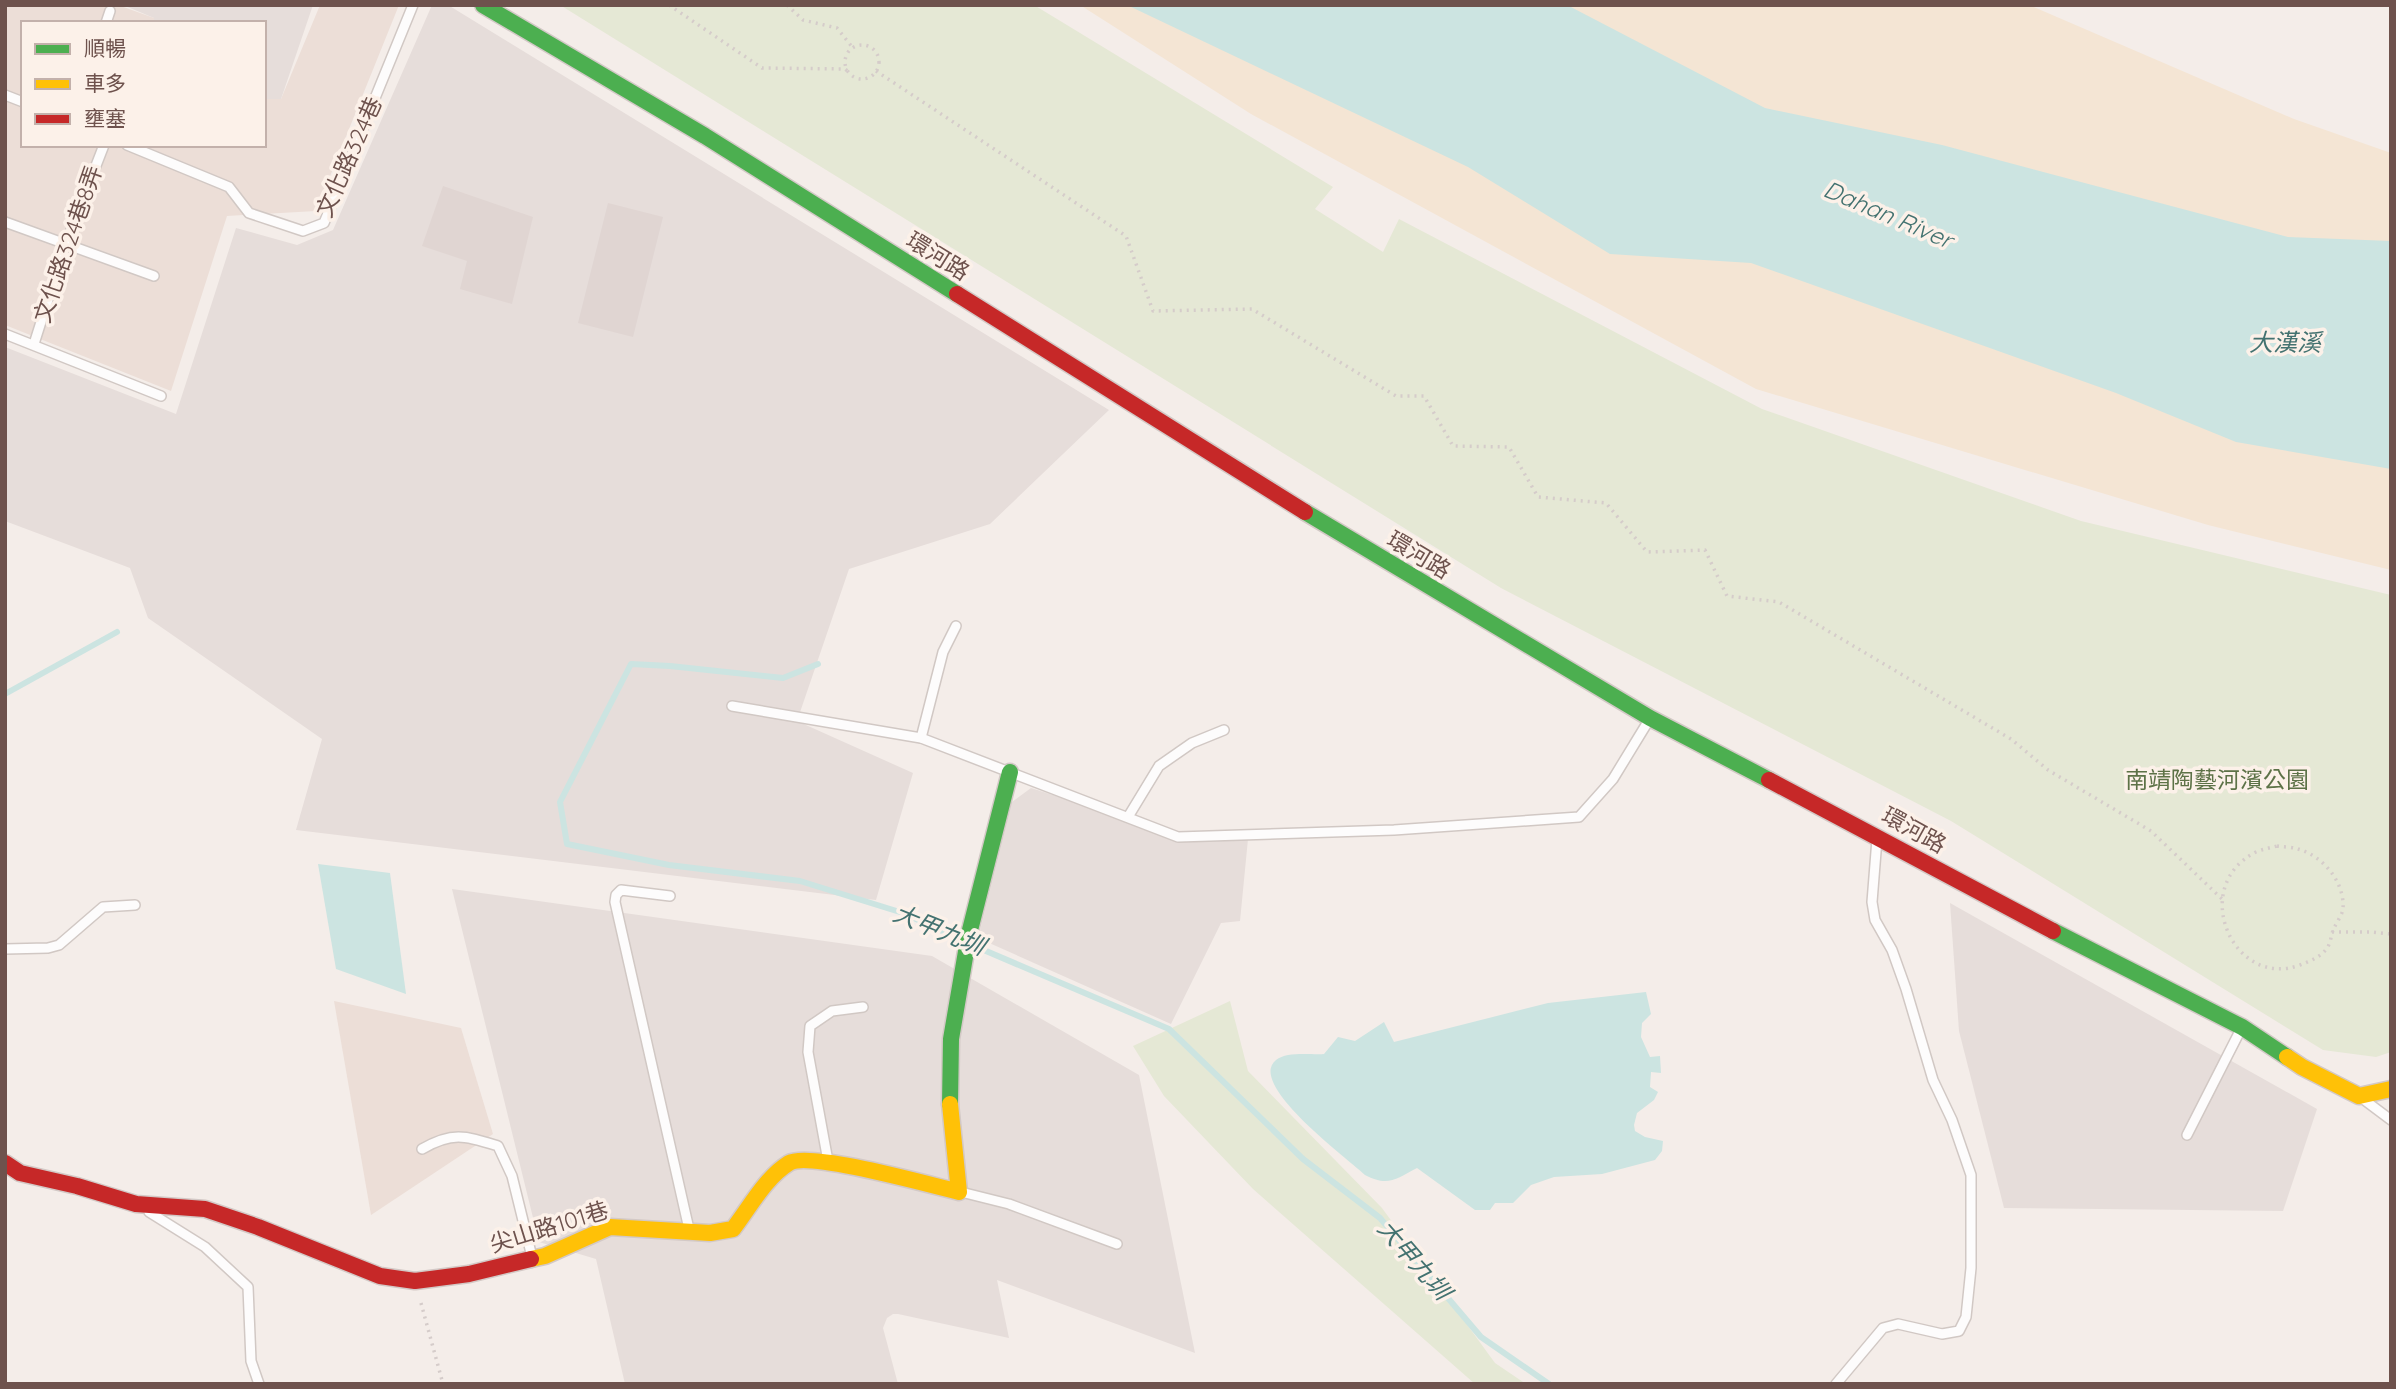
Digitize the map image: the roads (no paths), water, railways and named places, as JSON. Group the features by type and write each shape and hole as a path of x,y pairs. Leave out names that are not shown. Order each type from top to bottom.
{"street":[{"name":"環河路","path":"483,5 705,136 1360,547 1650,718 1878,836 2037,923 2242,1027 2302,1067 2359,1096"},
{"path":"959,1192 949,1098 951,1039 968,942 1010,772"},
{"path":"2359,1096 2391,1089"},
{"name":"尖山路101巷","path":"5,1163 20,1173 77,1186 136,1204 205,1209 258,1227 380,1276 415,1281 469,1273 545,1256 610,1227 710,1233 733,1229 772,1175 792,1161 828,1162 959,1192"}],"lane":[{"name":"文化路324巷","path":"132,147 229,187 249,213 303,231 324,223 413,5"},
{"path":"107,21 110,11"},
{"name":"文化路324巷8弄","path":"34,344 66,243 103,147"},
{"path":"5,222 154,276"},
{"path":"5,334 162,396"},
{"path":"922,738 943,652 957,626"},
{"path":"732,706 922,738 1178,837 1394,830 1578,817 1614,779 1650,718"},
{"path":"1128,817 1159,766 1192,743 1224,730"},
{"path":"1836,1384 1883,1328 1898,1324 1942,1334 1959,1331 1966,1317 1971,1268 1971,1175 1952,1120 1933,1080 1902,976 1892,950 1875,920 1872,902 1878,836"},
{"path":"670,896 621,890 616,895 615,902 689,1231"},
{"path":"5,949 48,948 60,945 103,907 135,905"},
{"path":"828,1162 808,1052 810,1026 832,1011 863,1007"},
{"path":"2187,1135 2242,1027"},
{"name":"環河路","path":"2359,1096 2391,1120"},
{"path":"422,1149 441,1138 470,1138 498,1146 512,1176 533,1259"},
{"path":"959,1192 1009,1204 1117,1244"},
{"path":"136,1204 205,1247 248,1287 251,1361 259,1384"}],"water":[{"name":"大漢溪","path":"1127,5 1567,5 1765,108 1942,145 2288,237 2391,241 2391,469 2236,442 2116,393 1751,263 1610,254 1468,167"},
{"path":"318,864 390,873 406,994 336,969"},
{"path":"1646,992 1651,1014 1642,1023 1641,1037 1650,1057 1660,1056 1661,1073 1651,1072 1650,1087 1658,1092 1654,1100 1637,1113 1634,1125 1635,1131 1645,1137 1663,1141 1662,1151 1655,1160 1602,1174 1554,1177 1531,1185 1513,1203 1495,1203 1490,1210 1475,1210 1417,1168 1386,1181 1365,1175 1321,1138 1286,1103 1275,1086 1271,1071 1276,1060 1281,1057 1293,1054 1324,1054 1338,1037 1355,1041 1384,1022 1394,1042 1548,1003"}],"waterway":[{"path":"5,694 117,632"},
{"name":"大甲九圳","path":"818,664 783,678 631,664 560,802 567,844 669,865 800,881 903,913 962,940"},
{"name":"大甲九圳","path":"972,945 1169,1029 1303,1159 1380,1218 1481,1337 1549,1384"}],"water label":[{"name":"Dahan River","path":"1888,215"}],"park label":[{"name":"南靖陶藝河濱公園","path":"2217,780"}]}
